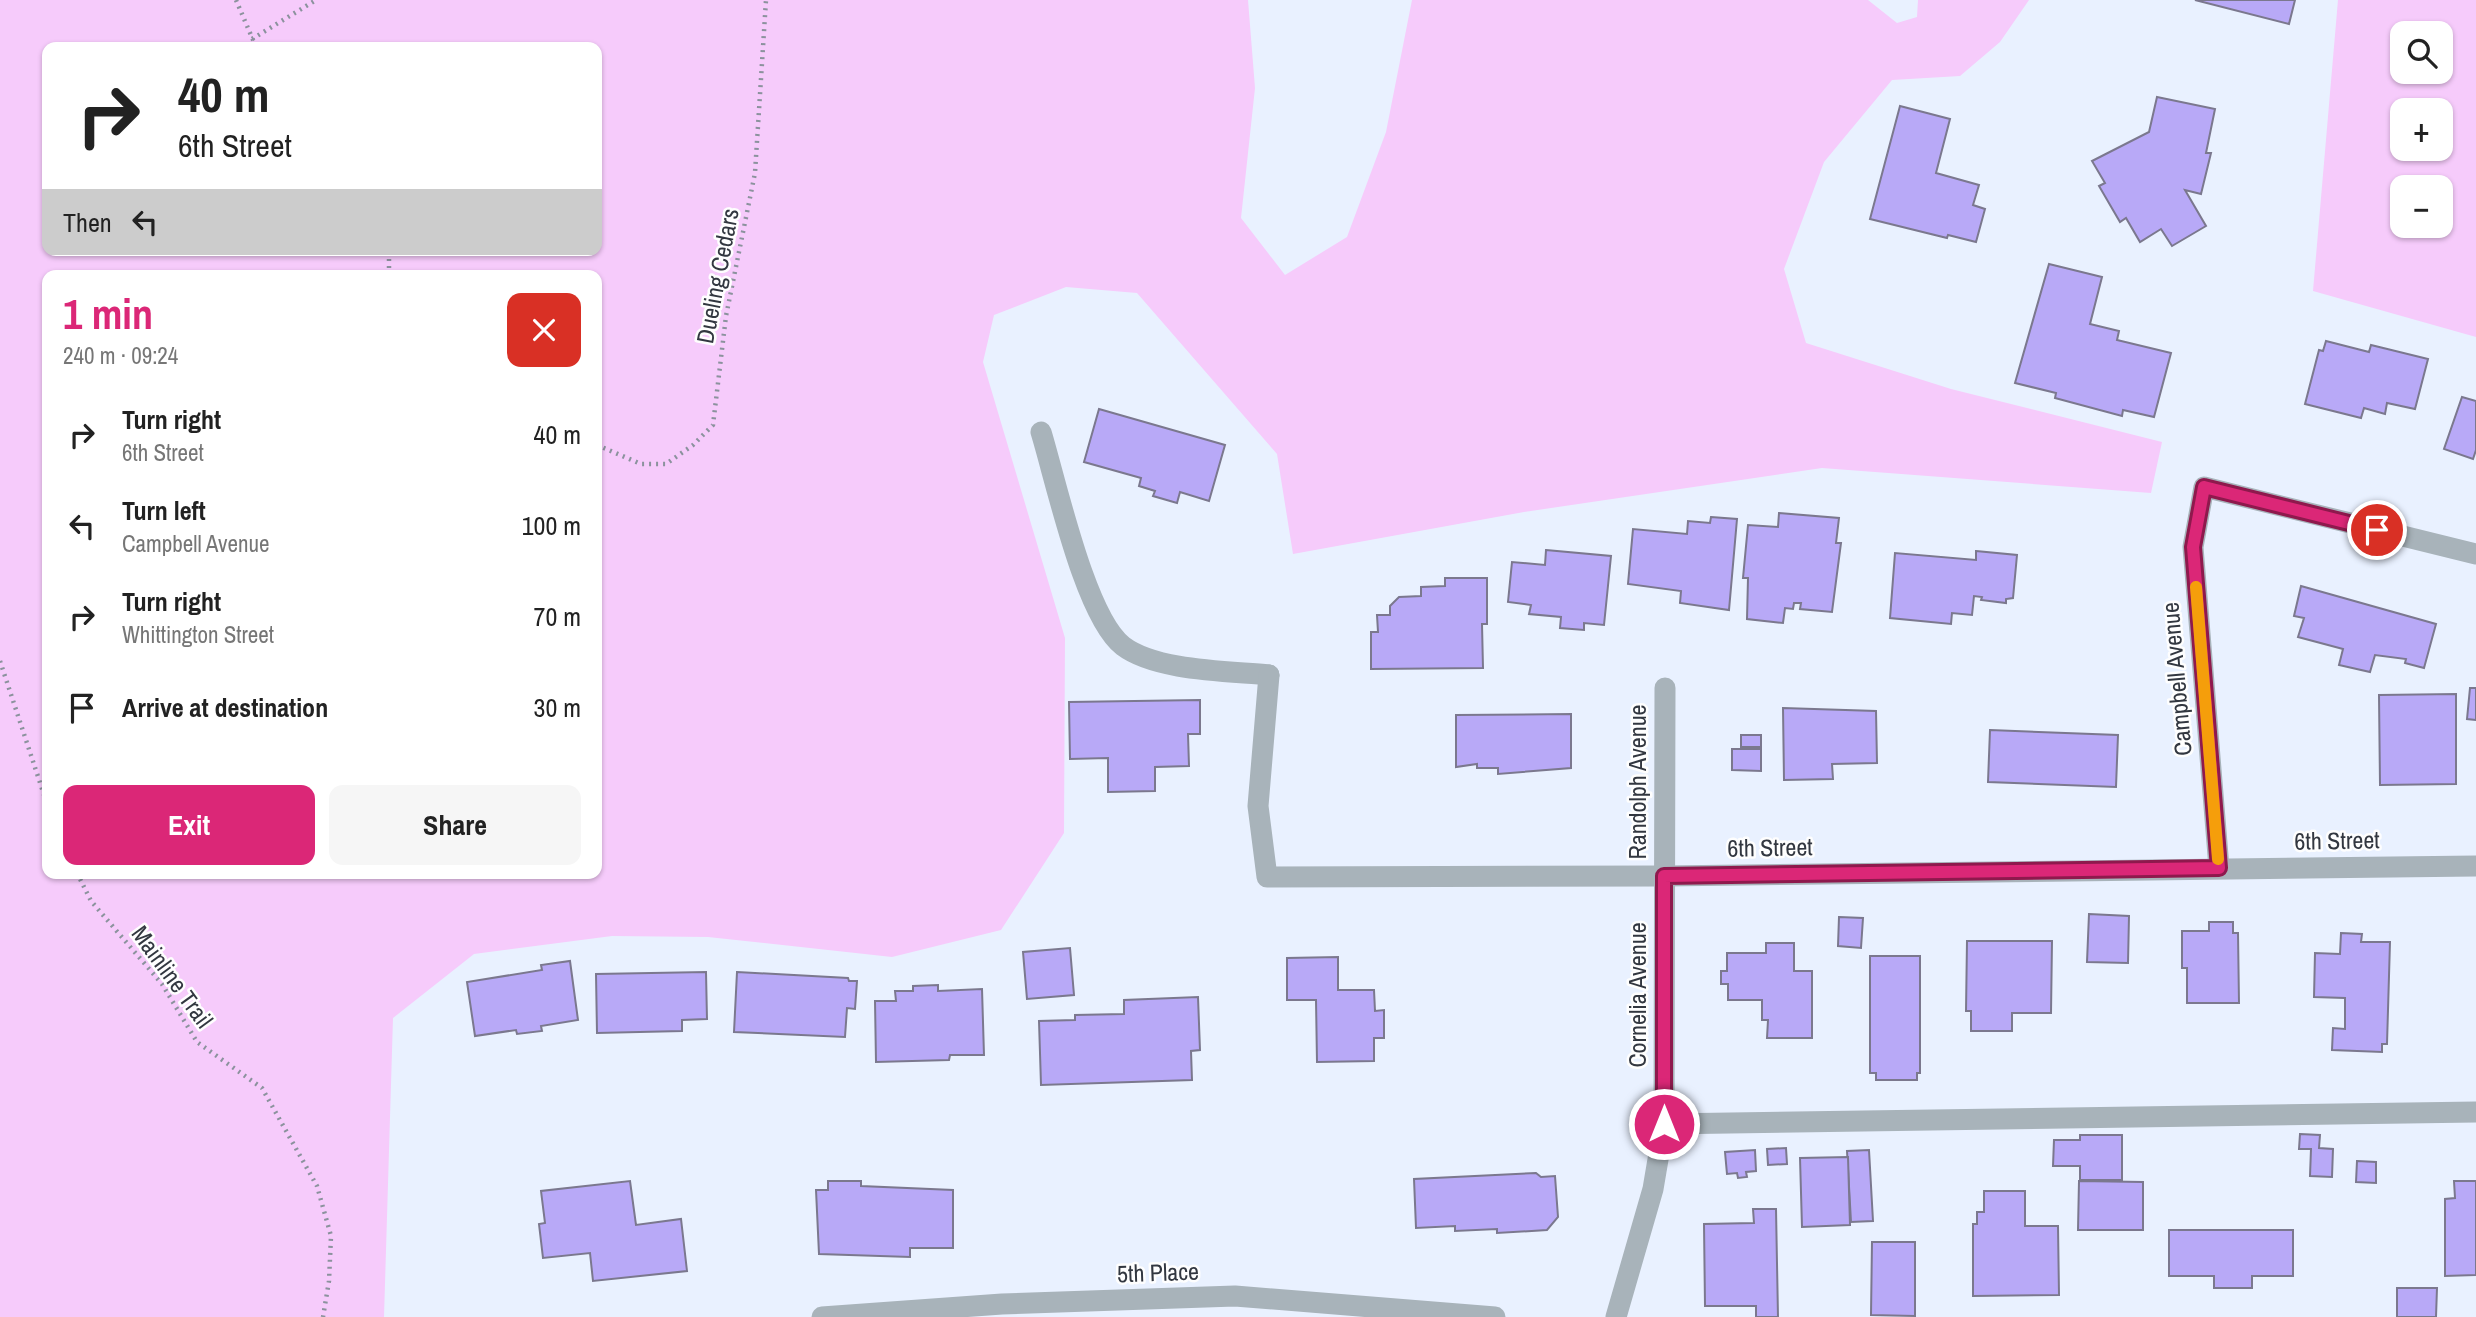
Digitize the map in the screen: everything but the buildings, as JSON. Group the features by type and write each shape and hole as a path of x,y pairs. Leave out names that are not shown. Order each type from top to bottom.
{"street":[{"name":"6th Street","path":"1041,432 1090,599 1105,627 1123,646 1150,658 1201,669 1269,675 1258,806 1267,877 1664,876 2476,866"},
{"name":"Campbell Avenue","path":"2219,868 2193,547 2204,487 2476,554"},
{"name":"Randolph Avenue","path":"1664,876 1665,688"},
{"name":"Cornelia Avenue","path":"1616,1317 1653,1189 1664,1124 1664,876"},
{"path":"1664,1124 2476,1112"},
{"name":"5th Place","path":"822,1317 1002,1304 1235,1296 1495,1317"}],"path":[{"path":"236,0 254,42"},
{"path":"252,39 316,0"},
{"name":"Dueling Cedars","path":"602,447 641,464 666,464 693,445 712,425 726,316 755,173 766,0"},
{"path":"0,661 42,789"},
{"name":"Mainline Trail","path":"80,879 92,901 162,984 197,1042 262,1088 317,1186 331,1236 329,1281 323,1317"}],"shaded area":[{"path":"0,0 1248,0 1255,88 1241,218 1285,275 1347,237 1386,132 1412,0 1868,0 1897,23 1917,17 1918,0 2029,0 2000,42 1960,76 1892,80 1824,162 1784,269 1806,343 1951,389 2162,442 2151,493 1822,468 1524,512 1293,554 1277,454 1137,293 1066,287 994,315 983,362 1065,638 1064,833 1001,930 892,957 708,937 612,936 474,954 393,1018 384,1317 0,1317"},
{"path":"2338,0 2476,0 2476,337 2313,291"}],"slow traffic":[{"path":"2196,587 2218,859"}],"route":[{"path":"1664,1124 1664,876 2219,868 2193,547 2204,487 2377,530"}]}
